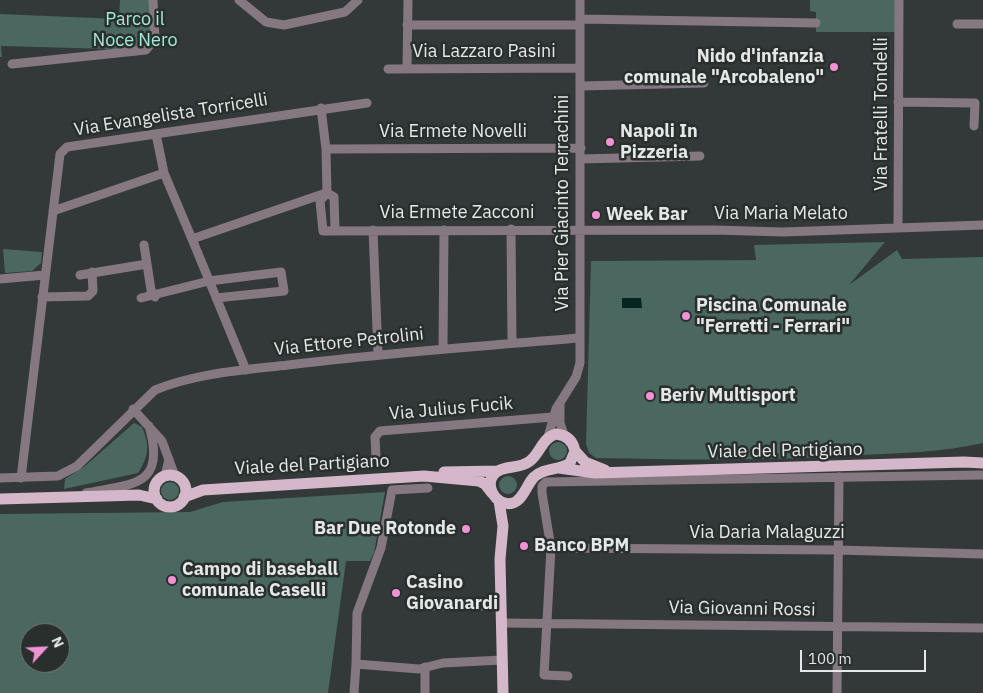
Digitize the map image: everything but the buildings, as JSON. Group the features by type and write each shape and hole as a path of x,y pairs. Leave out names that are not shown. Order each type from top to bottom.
{"main road":[{"path":"548,437 556,434 564,435"},
{"name":"Viale del Partigiano","path":"564,435 572,442 575,451 585,462 607,471"},
{"name":"Viale del Partigiano","path":"203,490 424,476 449,472 498,471 518,467 530,461 548,437"},
{"name":"Viale del Partigiano","path":"503,526 516,501 536,475 570,463 575,451"},
{"name":"Viale del Partigiano","path":"964,462 983,455"},
{"name":"Viale del Partigiano","path":"559,468 595,473 607,471 983,463"},
{"path":"498,471 490,482 503,526 500,559 503,693"},
{"path":"184,484 184,497 180,503 171,507 161,504 156,494 158,481 170,476 184,484 203,490"},
{"name":"Viale del Partigiano","path":"424,476 479,481 486,484 495,497"},
{"path":"184,497 203,490"},
{"path":"0,499 156,494"},
{"path":"495,497 508,504 516,501"}],"street":[{"path":"12,64 146,50 155,39 153,0"},
{"path":"239,0 266,22 284,25 345,12 358,0"},
{"path":"406,68 408,0"},
{"name":"Via Pier Giacinto Terrachini","path":"548,437 553,417 579,372 580,0"},
{"name":"Via Fratelli Tondelli","path":"898,0 898,228"},
{"path":"407,25 579,22 816,23"},
{"path":"957,24 983,24"},
{"name":"Via Lazzaro Pasini","path":"388,69 580,68"},
{"path":"580,86 704,83"},
{"path":"898,102 975,103 974,126"},
{"name":"Via Evangelista Torricelli","path":"22,478 60,154 67,147 321,108 366,103"},
{"path":"192,239 327,193 334,197 335,230 323,230 320,201 327,193 326,149 321,108"},
{"path":"156,134 164,173 246,370"},
{"name":"Via Ermete Novelli","path":"326,149 581,148"},
{"path":"580,159 700,156"},
{"path":"53,211 164,173"},
{"name":"Via Maria Melato","path":"579,230 783,232 983,225"},
{"path":"511,229 512,343"},
{"name":"Via Ermete Zacconi","path":"335,230 579,230"},
{"path":"373,230 378,354"},
{"path":"443,349 444,230"},
{"path":"144,245 151,290 156,296"},
{"path":"80,275 147,264"},
{"path":"42,297 88,296 93,291 92,272"},
{"path":"141,298 156,296 209,281 281,272 284,291 216,298"},
{"path":"0,279 45,275"},
{"name":"Via Ettore Petrolini","path":"0,478 58,476 77,466 155,390 168,384 246,370 378,354 579,338"},
{"path":"561,402 560,423 564,435"},
{"path":"133,410 162,441 169,458 170,476"},
{"name":"Via Julius Fucik","path":"376,457 374,437 380,431 553,417"},
{"path":"72,497 84,493 128,486 146,476 152,468 155,452 149,426"},
{"path":"568,676 544,675 552,548 543,504 542,486 546,482 983,475"},
{"path":"837,693 839,477"},
{"path":"354,693 357,613 381,548 392,490 428,488"},
{"name":"Via Daria Malaguzzi","path":"552,548 837,550 983,554"},
{"path":"421,606 501,606"},
{"name":"Via Giovanni Rossi","path":"501,623 983,628"},
{"path":"356,664 398,669 425,668 443,663 502,660"},
{"path":"425,668 425,693"}],"green space":[{"name":"Parco il Noce Nero","path":"120,0 153,0 155,39 146,50 1,46 2,57 0,57 0,14 119,19"},
{"path":"810,0 899,0 898,32 816,32 816,12 810,11"},
{"path":"885,242 849,285 897,250 902,259 983,257 983,443 923,452 762,459 596,458 589,453 586,444 591,261 756,260 754,245"},
{"path":"3,249 42,252 41,263 32,271 5,273"},
{"path":"134,423 142,427 147,445 146,456 138,473 64,489 65,479 85,466"},
{"path":"558,442 564,445 567,451 564,457 558,460 552,457 549,451 552,445"},
{"path":"508,476 514,479 517,485 514,491 508,494 502,491 499,485 502,479"},
{"path":"170,482 176,485 179,491 176,497 170,500 164,497 161,491 164,485"},
{"name":"Campo di baseball comunale Caselli","path":"385,492 374,553 370,561 346,561 328,693 0,693 0,514 190,512 223,502"}],"shaded area":[{"path":"622,298 641,298 642,308 622,308"}],"place":[{"name":"Nido d'infanzia comunale \"Arcobaleno\"","path":"834,67"},
{"name":"Napoli In Pizzeria","path":"610,142"},
{"name":"Week Bar","path":"596,215"},
{"name":"Piscina Comunale \"Ferretti - Ferrari\"","path":"686,316"},
{"name":"Beriv Multisport","path":"650,396"},
{"name":"Bar Due Rotonde","path":"466,529"},
{"name":"Banco BPM","path":"524,546"},
{"name":"Campo di baseball comunale Caselli","path":"172,580"},
{"name":"Casino Giovanardi","path":"396,593"}]}
